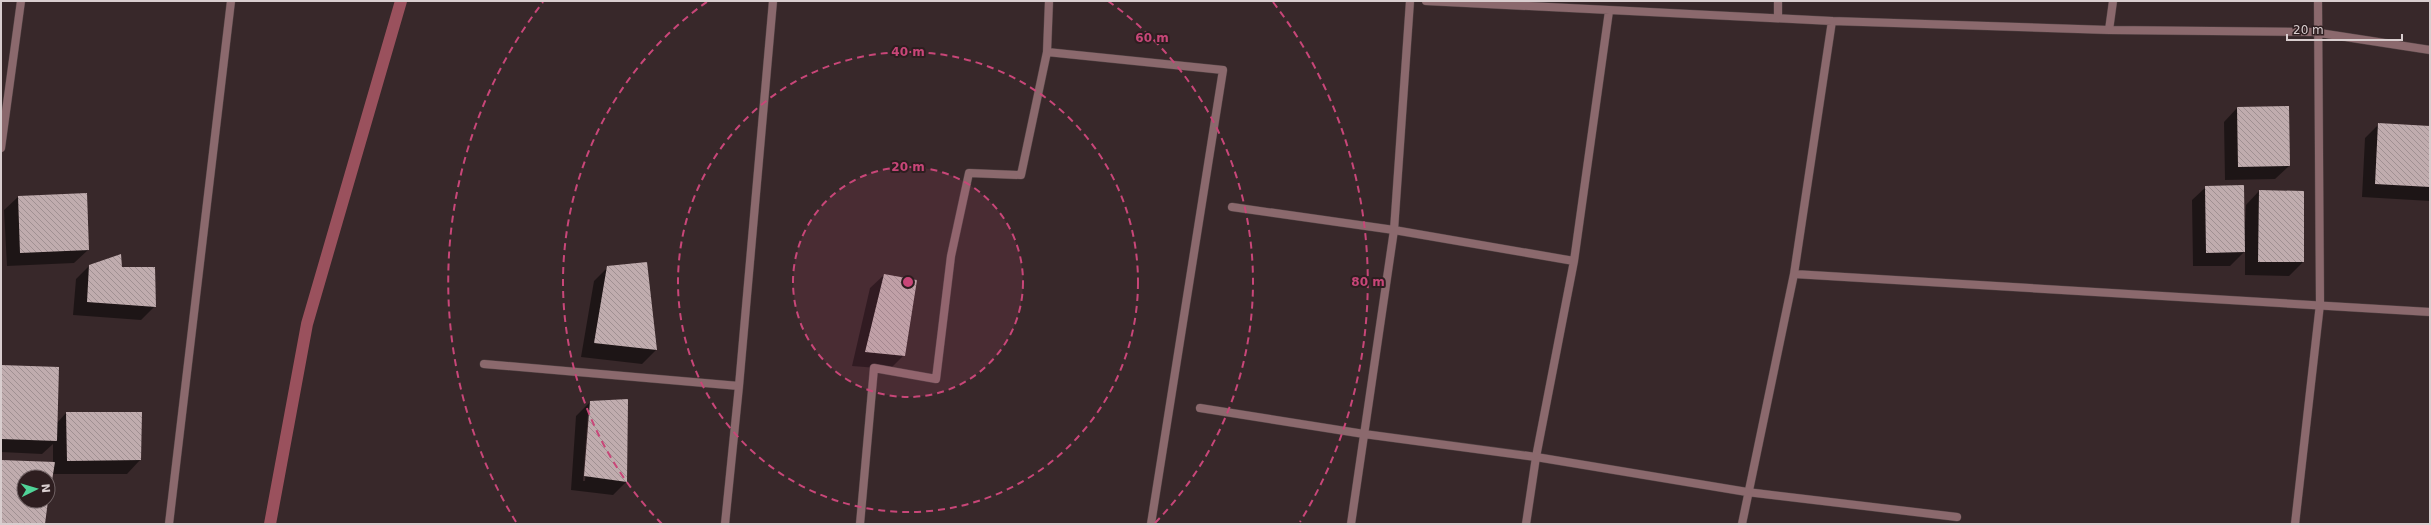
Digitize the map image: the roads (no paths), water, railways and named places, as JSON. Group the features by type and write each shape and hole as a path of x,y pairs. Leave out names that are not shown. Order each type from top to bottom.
{"street":[{"path":"1,148 21,1"},
{"path":"169,524 231,1"},
{"path":"725,524 739,386 773,1"},
{"path":"860,524 874,368 936,380 951,256 969,172 1021,175 1047,52 1049,1"},
{"path":"1351,524 1394,230 1410,1"},
{"path":"1426,1 1553,5 1609,11 1832,21 2109,30 2319,33 2430,50"},
{"path":"1778,1 1778,18"},
{"path":"2109,30 2113,1"},
{"path":"2295,524 2320,304 2318,1"},
{"path":"1526,524 1536,457 1574,261 1609,11"},
{"path":"1742,524 1747,492 1794,274 1832,21"},
{"path":"1047,52 1222,70 1151,524"},
{"path":"1232,206 1394,230 1574,261"},
{"path":"1794,274 2320,304 2430,312"},
{"path":"484,364 739,386"},
{"path":"1200,408 1364,434 1536,457 1747,492 1957,517"}],"waterway":[{"path":"270,524 307,324 401,1"}]}
